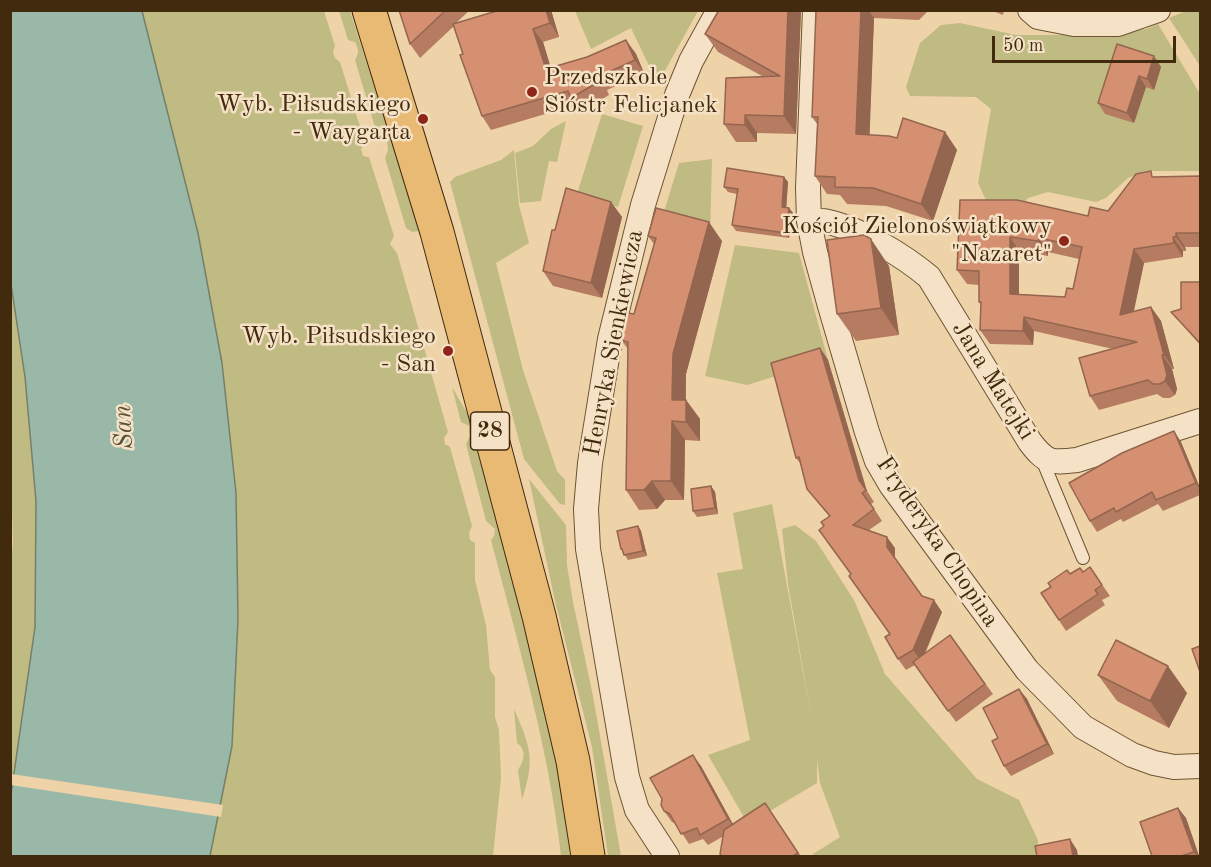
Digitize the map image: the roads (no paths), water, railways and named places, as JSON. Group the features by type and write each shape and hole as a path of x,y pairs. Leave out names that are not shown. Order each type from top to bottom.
{"main road":[{"name":"28","path":"369,10 437,232 539,615 573,761 588,856"}],"street":[{"name":"Henryka Sienkiewicza","path":"667,856 637,810 627,777 588,549 586,509 598,400 628,260 665,129 677,95 691,61 719,10"},
{"name":"Fryderyka Chopina","path":"815,10 807,189 809,221 830,306 877,461 891,485 1027,670 1083,727 1132,755 1154,763 1174,767 1200,766"},
{"path":"1030,10 1038,17 1074,24 1118,24 1158,10"},
{"name":"Jana Matejki","path":"809,221 826,221 843,226 901,256 928,277 1040,456 1057,463 1077,460 1200,420"}],"lane":[{"path":"1040,456 1083,558"}],"water":[{"name":"San","path":"10,11 142,11 198,233 222,363 236,493 238,619 232,746 210,856 11,856 11,794 35,627 36,501 25,377 11,284"}],"place":[{"name":"Przedszkole Sióstr Felicjanek","path":"532,92"},
{"name":"Wyb. Piłsudskiego - Waygarta","path":"423,119"},
{"name":"Kościół Zielonoświątkowy \"Nazaret\"","path":"1064,241"},
{"name":"Wyb. Piłsudskiego - San","path":"448,351"}]}
